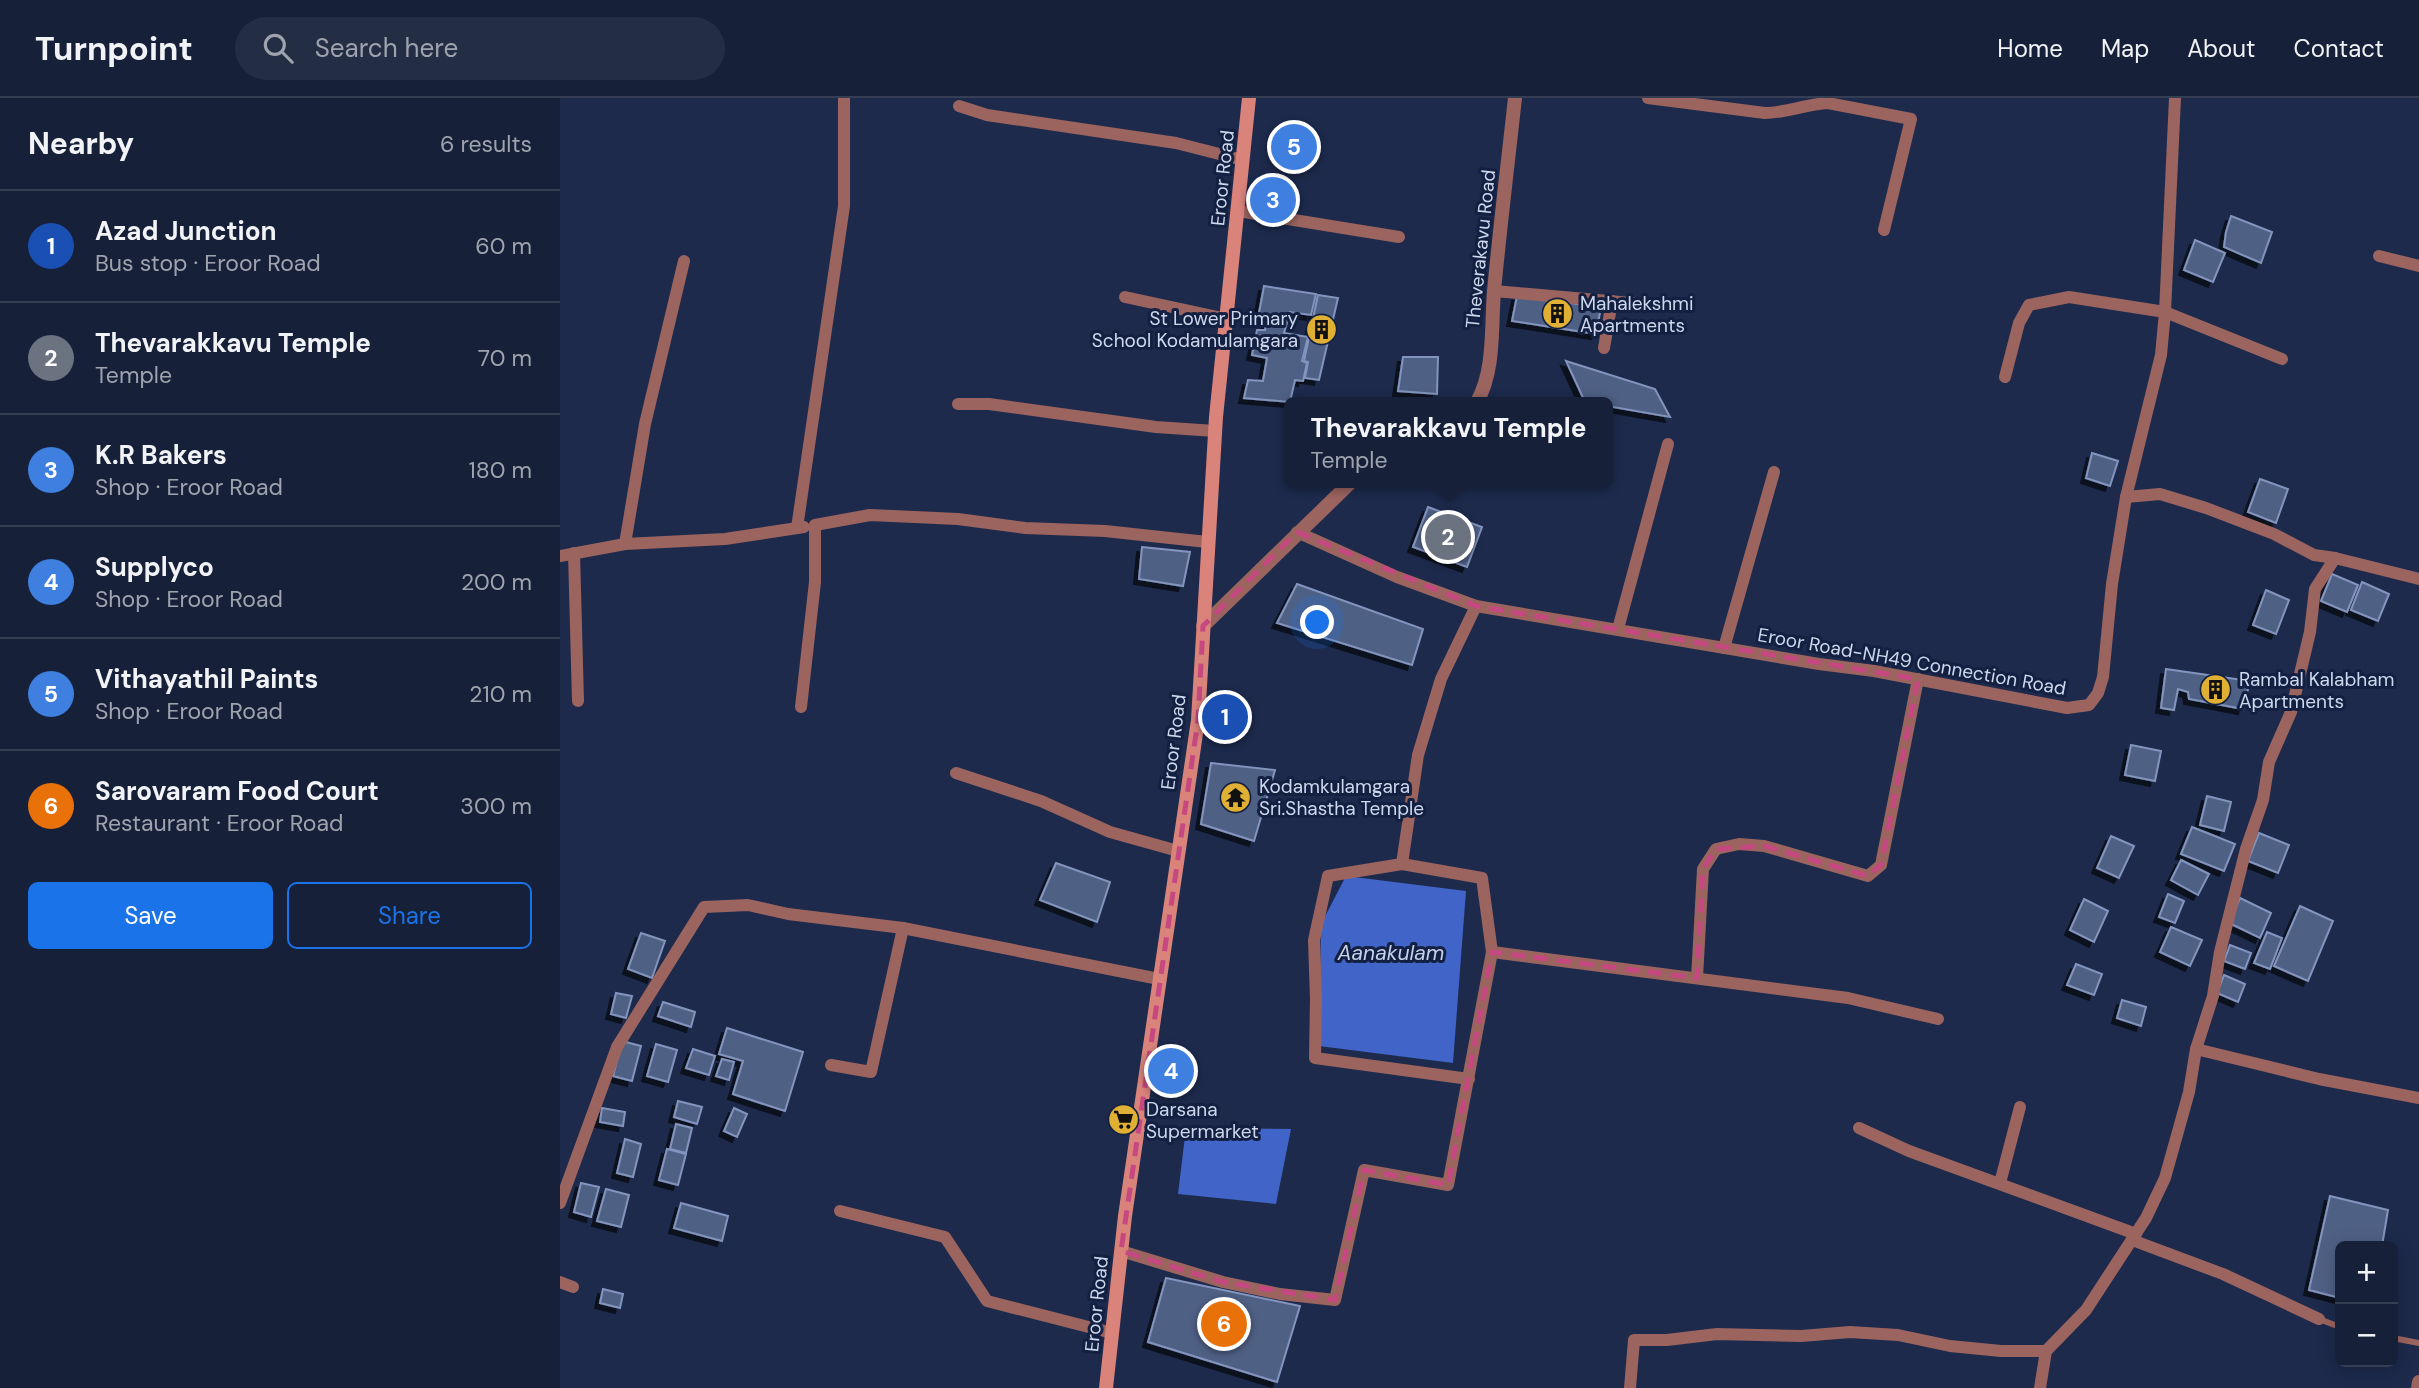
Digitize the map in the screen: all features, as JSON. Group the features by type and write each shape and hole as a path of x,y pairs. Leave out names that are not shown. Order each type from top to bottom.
{"main road":[{"name":"Eroor Road","path":"1106,1388 1121,1251 1198,720 1215,431 1250,98"}],"street":[{"path":"797,528 845,205 844,98"},
{"name":"Theverakavu Road","path":"1480,397 1488,373 1515,98"},
{"path":"1648,98 1765,113 1776,113 1814,103 1828,103 1911,119 1884,230"},
{"name":"Eroor Road-NH49 Connection Road","path":"1297,532 1396,577 1476,606 1918,679 2067,708 2089,705 2098,693 2103,677 2112,584 2126,497 2157,377 2165,312 2175,98"},
{"path":"959,106 987,115 1176,143 1243,160"},
{"path":"1238,211 1399,237"},
{"path":"2379,257 2419,266"},
{"path":"625,544 645,424 684,261"},
{"path":"1494,291 1654,305"},
{"path":"1125,297 1227,320"},
{"path":"2005,377 2019,323 2029,305 2069,297 2165,312 2282,359"},
{"path":"1604,348 1612,301"},
{"path":"958,404 989,404 1156,427 1215,431"},
{"path":"1618,629 1668,444"},
{"path":"1724,648 1774,472"},
{"path":"1203,626 1345,488"},
{"path":"2126,497 2160,494 2274,534 2314,555 2419,579"},
{"path":"560,556 625,544 725,539 870,515 958,519 1025,528 1105,531 1207,542"},
{"path":"801,707 815,582 815,525"},
{"path":"574,553 578,701"},
{"path":"2040,1388 2046,1351 2086,1310 2146,1218 2165,1178 2189,1093 2196,1049 2213,996 2220,952 2246,849 2263,800 2269,762 2291,712 2310,632 2315,589 2335,558"},
{"path":"1402,864 1418,755 1441,679 1476,606"},
{"path":"1697,978 1703,869 1716,849 1739,844 1763,846 1868,876 1881,864 1918,679"},
{"path":"956,772 1041,801 1110,832 1178,851"},
{"path":"1121,1251 1223,1282 1280,1294 1335,1300 1364,1170 1448,1185 1469,1079 1492,951 1482,878 1402,864 1328,876 1314,940 1315,1058 1469,1079"},
{"path":"560,1203 617,1048 704,907 748,905 788,914 904,928 1160,979"},
{"path":"831,1065 871,1072 904,928"},
{"path":"1492,951 1848,998 1938,1018"},
{"path":"2196,1049 2319,1079 2419,1098"},
{"path":"2000,1183 2020,1107"},
{"path":"1859,1128 1909,1152 2000,1183 2134,1237 2319,1318"},
{"path":"840,1211 945,1237 987,1301 1112,1333"},
{"path":"560,1282 573,1287"},
{"path":"1630,1388 1634,1340 1667,1340 1717,1334 1801,1336 1850,1332 1898,1335 1950,1346 2001,1352 2046,1351"},
{"path":"2418,1388 2419,1382"}],"lane":[{"path":"2319,1318 2335,1325"},
{"path":"2398,1339 2419,1343"}],"highlighted area":[{"path":"1297,532 1476,606 1918,679 1881,865 1868,876 1764,846 1716,849 1703,869 1697,978 1492,952 1448,1185 1364,1170 1335,1300 1223,1282 1121,1251 1198,720 1203,626"}],"water":[{"name":"Aanakulam","path":"1346,876 1466,891 1453,1063 1319,1046 1321,924"},
{"path":"1186,1128 1291,1129 1276,1204 1178,1194"}],"building":[{"path":"2231,216 2272,232 2261,263 2224,247"},
{"path":"2195,240 2225,253 2213,282 2184,270"},
{"path":"1264,286 1316,294 1311,315 1290,312 1284,333 1308,337 1302,361 1307,363 1303,381 1295,380 1291,397 1284,397 1284,401 1244,398 1248,380 1263,381 1267,358 1252,355 1257,330 1265,330 1268,315 1259,313"},
{"name":"St Lower Primary School Kodamulamgara","path":"1318,295 1338,298 1319,380 1305,378 1308,362 1304,361"},
{"name":"Mahalekshmi Apartments","path":"1517,296 1601,307 1596,334 1512,321"},
{"path":"1403,357 1438,357 1437,394 1398,391"},
{"path":"1566,361 1655,389 1670,417 1613,407 1613,397 1583,397"},
{"path":"2092,453 2118,461 2110,486 2086,478"},
{"path":"2260,479 2288,489 2276,523 2248,512"},
{"path":"1428,507 1482,527 1467,567 1413,547"},
{"path":"1142,547 1190,552 1183,586 1139,579"},
{"path":"2332,574 2358,585 2347,612 2321,601"},
{"path":"2362,582 2389,594 2378,621 2351,610"},
{"path":"1297,584 1423,629 1412,665 1277,623"},
{"path":"2266,590 2289,600 2276,634 2253,625"},
{"name":"Rambal Kalabham Apartments","path":"2166,669 2250,681 2243,709 2189,699 2188,692 2178,689 2174,710 2161,708"},
{"path":"2131,745 2161,751 2155,781 2125,775"},
{"name":"Kodamkulamgara Sri.Shastha Temple","path":"1211,763 1275,770 1254,841 1201,824"},
{"path":"2207,796 2231,802 2224,831 2200,825"},
{"path":"2192,827 2235,844 2224,871 2181,854"},
{"path":"2259,833 2289,845 2278,873 2248,861"},
{"path":"2111,836 2134,846 2119,878 2097,868"},
{"path":"2181,860 2209,874 2198,895 2171,880"},
{"path":"1056,863 1110,882 1097,922 1040,900"},
{"path":"2168,894 2184,901 2175,923 2159,917"},
{"path":"2240,898 2271,913 2260,938 2229,923"},
{"path":"2084,899 2108,911 2094,942 2070,930"},
{"path":"2300,906 2333,921 2308,981 2274,966"},
{"path":"2171,927 2202,940 2190,966 2160,952"},
{"path":"2267,932 2282,938 2270,969 2254,963"},
{"path":"641,933 665,941 652,978 628,969"},
{"path":"2230,945 2251,953 2245,969 2224,961"},
{"path":"2076,964 2102,974 2094,995 2067,985"},
{"path":"2224,975 2245,984 2238,1002 2217,993"},
{"path":"616,993 632,996 626,1018 611,1014"},
{"path":"2122,1000 2146,1007 2141,1026 2117,1018"},
{"path":"663,1002 695,1012 691,1027 658,1016"},
{"path":"727,1028 803,1052 785,1111 733,1094 743,1061 719,1054"},
{"path":"622,1041 641,1046 632,1081 613,1076"},
{"path":"656,1044 677,1050 668,1082 647,1076"},
{"path":"693,1049 715,1056 709,1075 686,1068"},
{"path":"722,1059 734,1062 729,1080 716,1076"},
{"path":"1167,1060 1177,1060 1175,1082 1165,1081"},
{"path":"678,1101 702,1107 697,1124 674,1117"},
{"path":"602,1108 625,1112 623,1126 600,1122"},
{"path":"734,1108 747,1114 737,1137 724,1131"},
{"path":"676,1124 692,1128 686,1153 670,1149"},
{"path":"625,1139 641,1144 633,1177 617,1173"},
{"path":"667,1149 686,1154 678,1185 659,1180"},
{"path":"581,1183 599,1187 591,1217 574,1212"},
{"path":"606,1189 629,1195 621,1227 597,1221"},
{"path":"2330,1196 2388,1210 2383,1241 2335,1241 2335,1297 2309,1290"},
{"path":"681,1203 728,1216 722,1241 674,1228"},
{"path":"1166,1278 1300,1306 1277,1382 1148,1342"},
{"path":"603,1289 623,1294 620,1308 600,1303"}],"place":[{"name":"Vithayathil Paints","path":"1294,147"},
{"name":"K.R Bakers","path":"1273,200"},
{"name":"Mahalekshmi Apartments","path":"1557,314"},
{"name":"St Lower Primary School Kodamulamgara","path":"1321,329"},
{"name":"Thevarakkavu Temple","path":"1448,537"},
{"name":"Rambal Kalabham Apartments","path":"2216,690"},
{"name":"Azad Junction","path":"1225,717"},
{"name":"Kodamkulamgara Sri.Shastha Temple","path":"1236,797"},
{"name":"Supplyco","path":"1171,1071"},
{"name":"Darsana Supermarket","path":"1123,1120"},
{"name":"Sarovaram Food Court","path":"1224,1324"}]}
